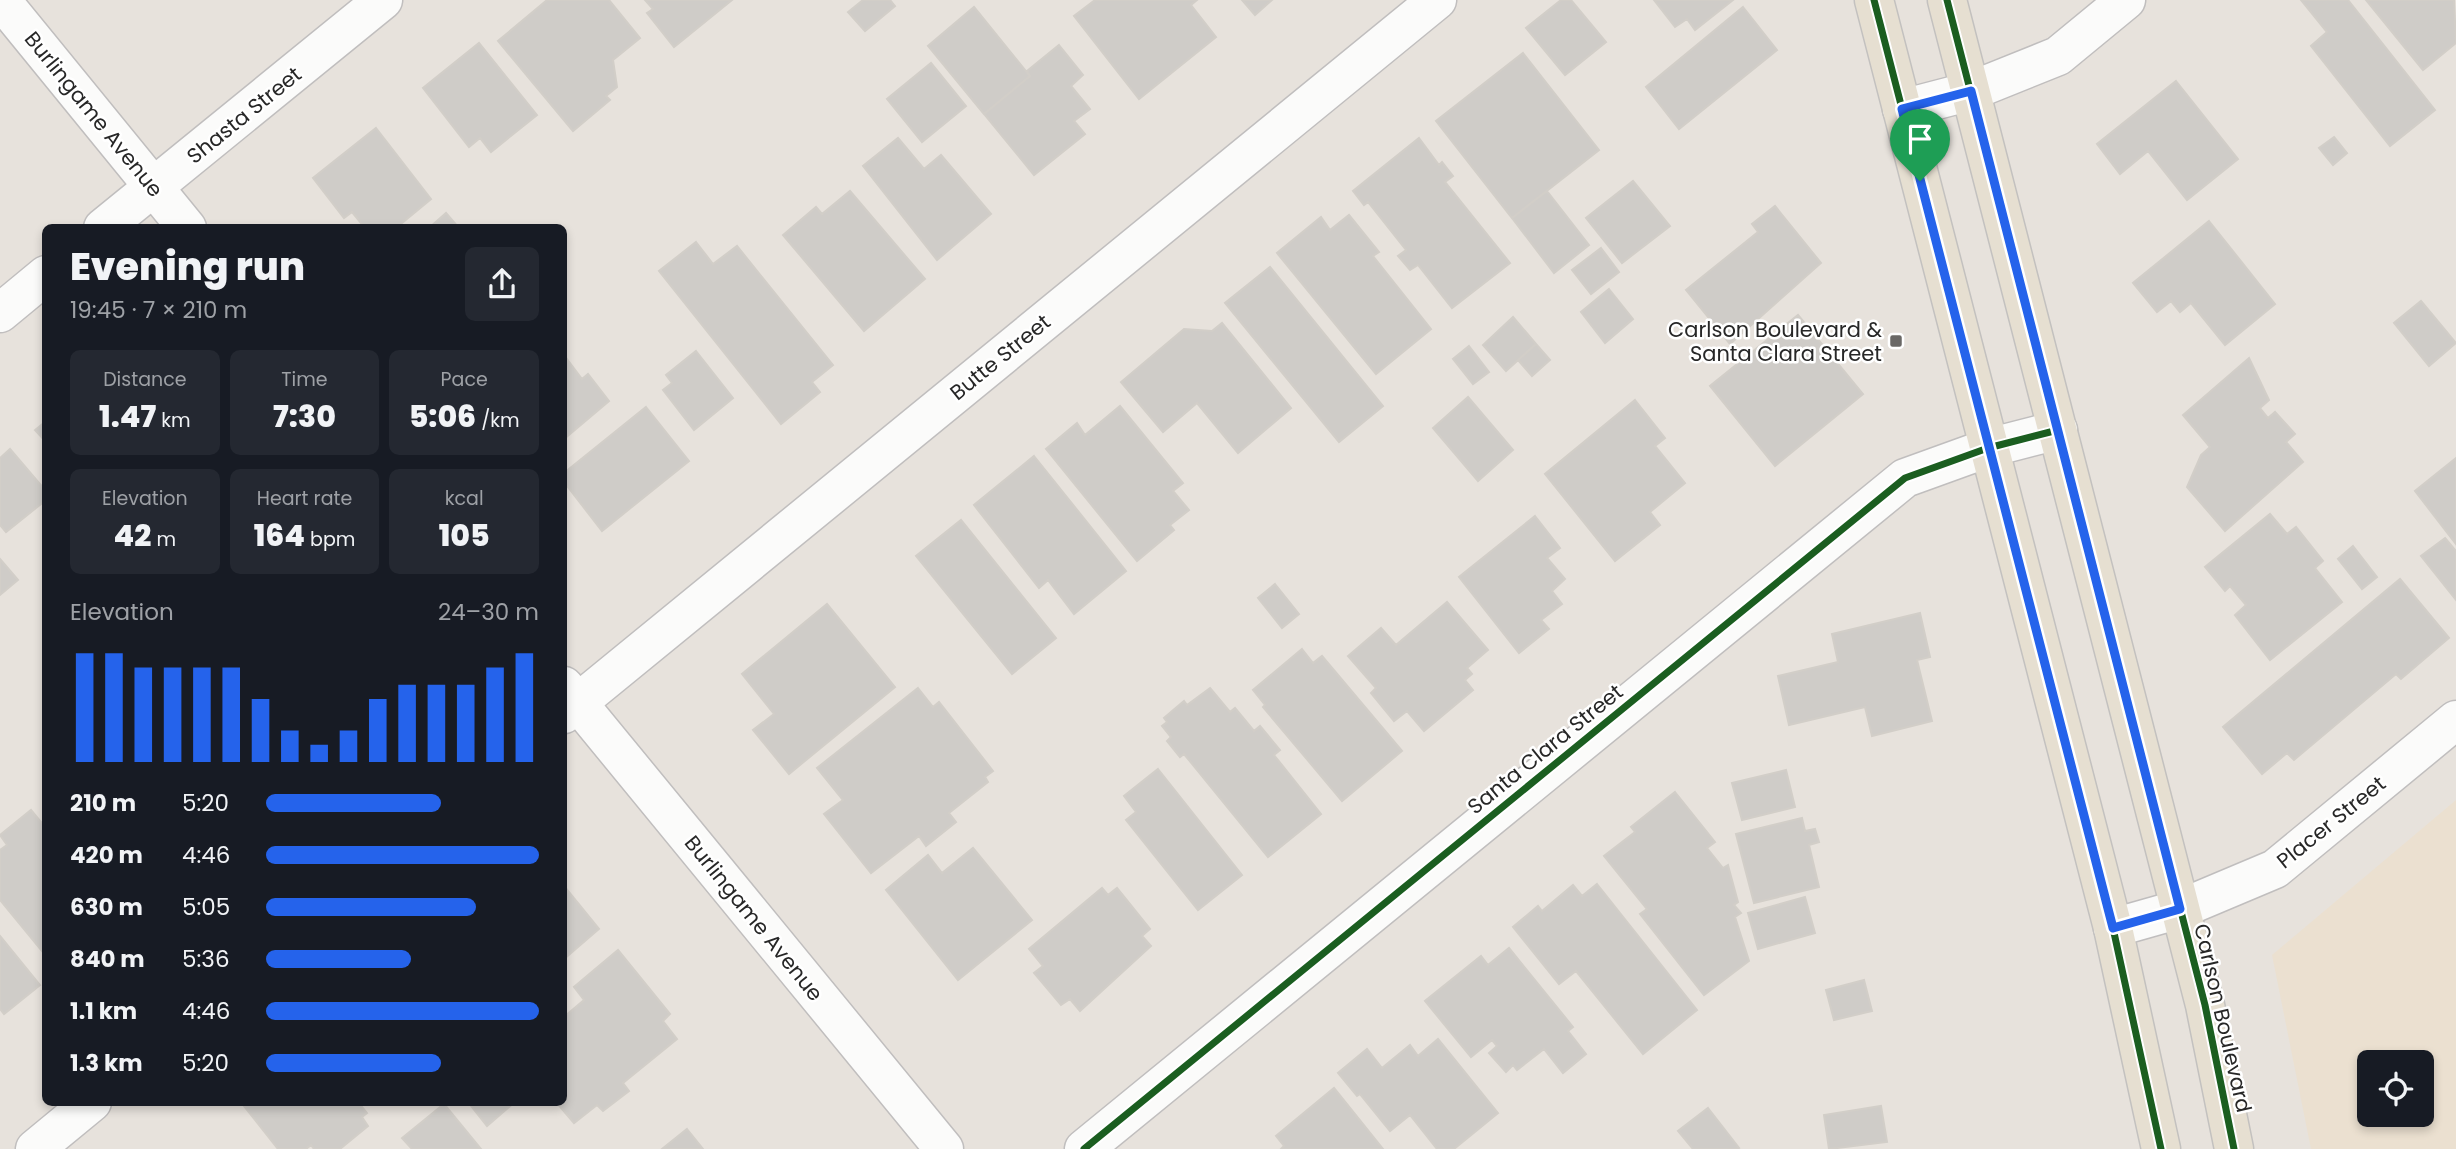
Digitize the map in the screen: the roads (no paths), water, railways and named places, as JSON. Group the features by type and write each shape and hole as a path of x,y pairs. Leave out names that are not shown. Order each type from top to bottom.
{"main road":[{"path":"1874,0 2113,928 2161,1149"},
{"name":"Carlson Boulevard","path":"1947,0 2205,1005 2234,1149"}],"street":[{"name":"Burlingame Avenue","path":"1,0 184,224"},
{"name":"Shasta Street","path":"108,224 383,0"},
{"name":"Butte Street","path":"568,701 1437,0"},
{"path":"1902,109 1971,91 2058,56 2126,0"},
{"path":"0,313 42,278"},
{"name":"Santa Clara Street","path":"1084,1149 1905,478 1988,448 2058,430"},
{"name":"Burlingame Avenue","path":"568,701 944,1149"},
{"name":"Placer Street","path":"2113,928 2180,909 2276,869 2456,720"},
{"path":"35,1149 87,1106"}],"place":[{"name":"Carlson Boulevard & Santa Clara Street","path":"1896,341"}]}
